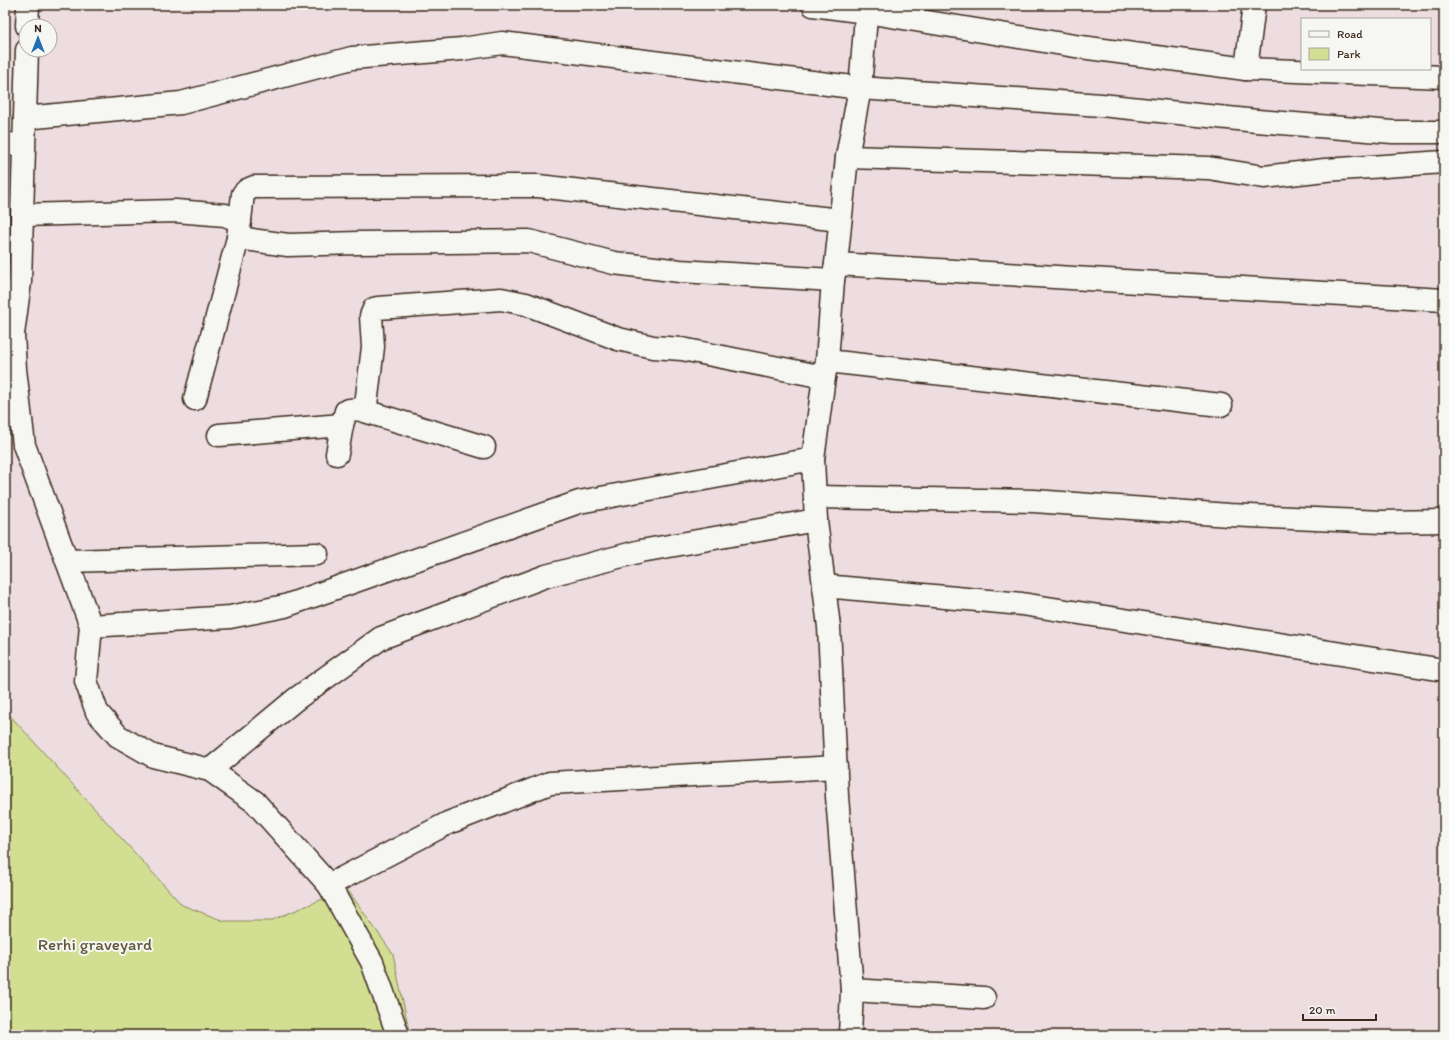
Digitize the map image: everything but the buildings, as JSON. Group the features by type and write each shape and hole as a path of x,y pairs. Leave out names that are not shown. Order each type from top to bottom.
{"street":[{"path":"27,18 28,5"},
{"path":"813,5 866,8 1081,47 1246,69 1444,78"},
{"path":"1246,69 1254,5"},
{"path":"850,1035 852,990 837,796 829,627 816,520 813,459 825,369 847,157 860,88 866,8"},
{"path":"25,118 181,103 352,58 462,49 502,44 860,88 1101,105 1257,121 1392,132 1444,132"},
{"path":"27,58 25,118 14,144 22,215 13,254 20,282 9,336 15,369 24,445 91,626 86,681 97,712 118,736 153,756 210,770 255,802 329,884 372,962 398,1035"},
{"path":"847,157 1208,168 1264,177 1325,170 1444,162"},
{"path":"195,399 239,230 244,194 247,190 254,187 530,186 840,220"},
{"path":"22,215 176,211 225,215 239,230 288,246 358,243 529,241 614,263 680,271 834,272 1444,300"},
{"path":"361,410 365,408 368,396 373,348 371,316 374,309 501,299 526,304 618,339 653,347 825,369 1221,405"},
{"path":"337,454 346,411 350,409 361,410 484,447"},
{"path":"219,435 342,425"},
{"path":"91,626 230,617 285,606 580,502 813,459"},
{"path":"816,498 1034,501 1229,515 1382,522 1444,521"},
{"path":"210,770 296,699 381,638 546,576 640,552 816,520"},
{"path":"66,561 317,554"},
{"path":"824,586 1022,604 1444,670"},
{"path":"329,884 448,823 550,783 836,767"},
{"path":"852,990 984,998"}],"green space":[{"name":"Rerhi graveyard","path":"5,710 182,905 224,921 270,921 347,889 393,954 410,1035 5,1035"}]}
